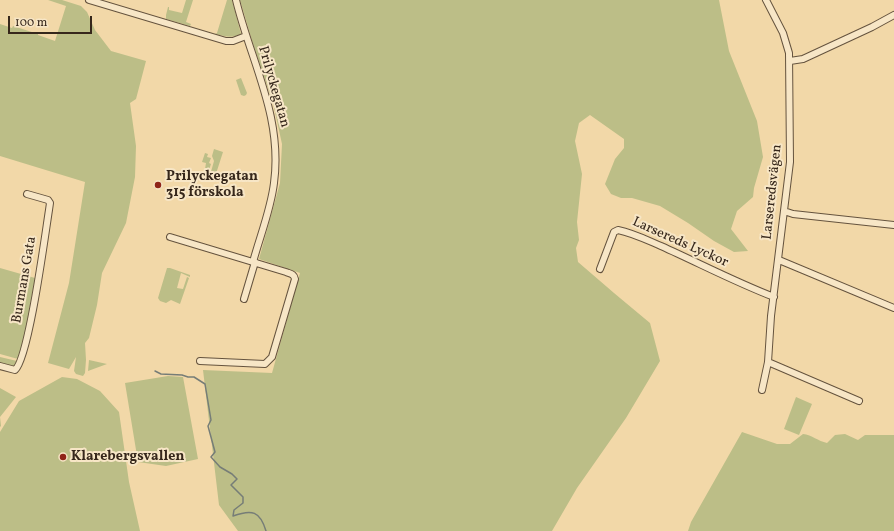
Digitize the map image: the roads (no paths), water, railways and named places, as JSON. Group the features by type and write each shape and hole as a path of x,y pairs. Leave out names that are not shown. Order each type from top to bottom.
{"street":[{"name":"Prilyckegatan","path":"89,0 226,40 233,40 246,36"},
{"name":"Prilyckegatan","path":"236,0 273,120 276,149 274,184 244,299"},
{"name":"Larseredsvägen","path":"762,390 768,362 778,260 790,162 790,61 788,45 766,0"},
{"path":"790,61 803,59 872,27 894,15"},
{"name":"Burmans Gata","path":"0,366 15,370 20,361 32,316 49,210 50,203 48,200 27,194"},
{"path":"784,211 793,214 894,225"},
{"name":"Larsereds Lyckor","path":"600,269 614,232 618,230 630,233 665,248 750,288 774,297"},
{"path":"170,237 292,274 295,279 272,357 265,364 200,361"},
{"path":"778,260 894,308"},
{"path":"768,362 858,400"}],"waterway":[{"path":"155,371 161,374 194,377 205,384 211,420 208,426 215,452 211,457 220,467 232,474 237,479 231,485 243,497 243,503 234,510 233,516 250,512 254,513 261,519 266,531"}],"place":[{"name":"Prilyckegatan 315 förskola","path":"158,185"},
{"name":"Klarebergsvallen","path":"63,457"}]}
